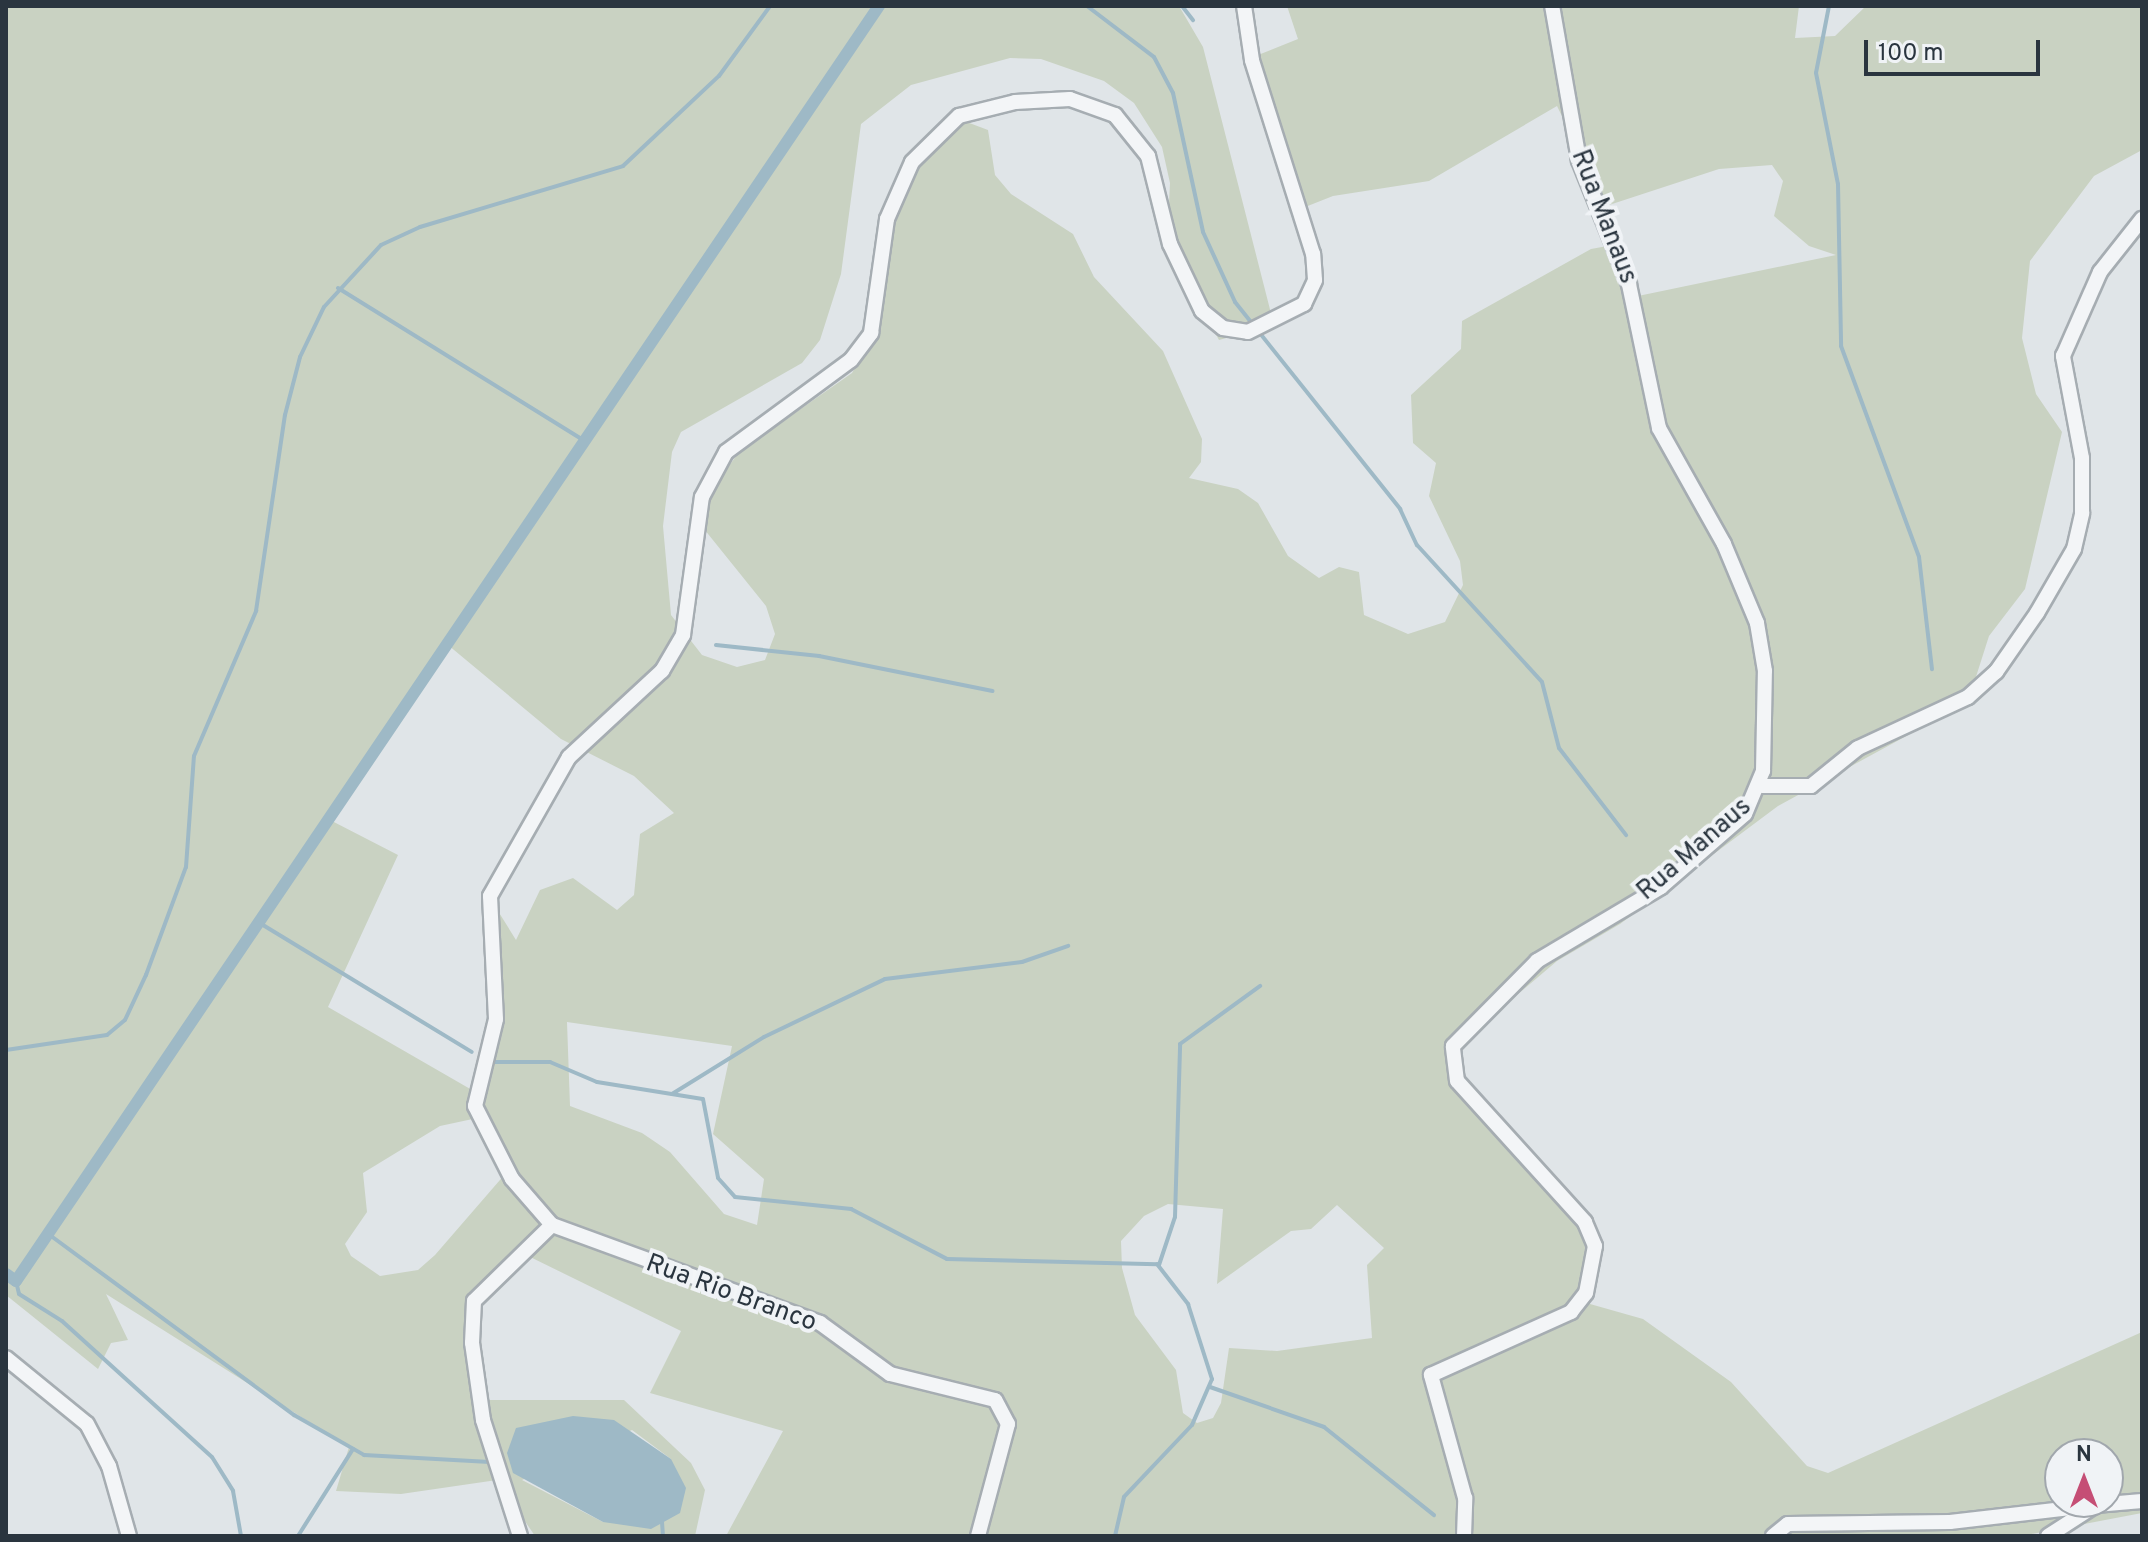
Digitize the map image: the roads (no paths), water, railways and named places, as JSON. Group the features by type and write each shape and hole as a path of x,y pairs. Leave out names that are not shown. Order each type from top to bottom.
{"street":[{"path":"520,1536 483,1420 472,1343 474,1301 552,1225 512,1179 475,1106 496,1019 490,896 569,757 662,671 683,635 702,497 726,452 851,360 864,342 887,219 912,162 959,116 1070,99 1115,115 1148,156 1170,244 1202,311 1223,328 1248,332 1304,304 1315,280 1313,254 1252,60 1244,6"},
{"name":"Rua Manaus","path":"1464,1536 1465,1498 1431,1375 1571,1312 1586,1293 1595,1246 1585,1222 1457,1081 1453,1046 1537,961 1661,887 1745,814 1762,786 1765,671 1757,623 1724,544 1659,428 1629,284 1579,160 1552,6"},
{"path":"1762,786 1811,786 1858,748 1968,697 1996,672 2037,613 2074,549 2082,513 2082,458 2063,356 2093,284 2137,231 2142,219"},
{"name":"Rua Rio Branco","path":"552,1225 820,1323 890,1374 995,1400 1008,1424 978,1536"},
{"path":"6,1358 87,1424 109,1466 129,1536"},
{"path":"1773,1536 1788,1524 1950,1522 2044,1511"},
{"path":"2048,1536 2076,1518"}],"water":[{"path":"573,1416 614,1420 671,1459 686,1488 680,1513 651,1529 603,1522 513,1473 507,1453 516,1428"}],"waterway":[{"path":"6,1050 107,1035 125,1020 146,975 186,867 194,756 256,611 285,415 300,357 324,307 381,245 420,227 623,166 719,76 770,6"},
{"path":"6,1274 16,1281 879,6"},
{"path":"1087,6 1154,57 1173,93 1203,232 1235,302 1400,509 1417,545 1542,682 1559,748 1626,835"},
{"path":"1182,6 1193,20"},
{"path":"1829,6 1816,73 1838,184 1841,346 1919,557 1932,669"},
{"path":"338,288 583,440"},
{"path":"716,645 819,656 993,691"},
{"path":"258,922 472,1052"},
{"path":"672,1094 764,1037 885,979 1022,962 1068,946"},
{"path":"1159,1265 1175,1217 1180,1044 1260,986"},
{"path":"491,1062 550,1062 597,1082 703,1099 718,1178 735,1197 851,1209 947,1259 1157,1264 1188,1304 1212,1379 1192,1425 1124,1497 1115,1536"},
{"path":"47,1233 294,1415 364,1455 490,1462"},
{"path":"16,1281 19,1294 62,1321 212,1457 233,1491 241,1536"},
{"path":"1210,1387 1324,1427 1434,1515"},
{"path":"298,1536 353,1449"},
{"path":"662,1522 663,1536"}]}
